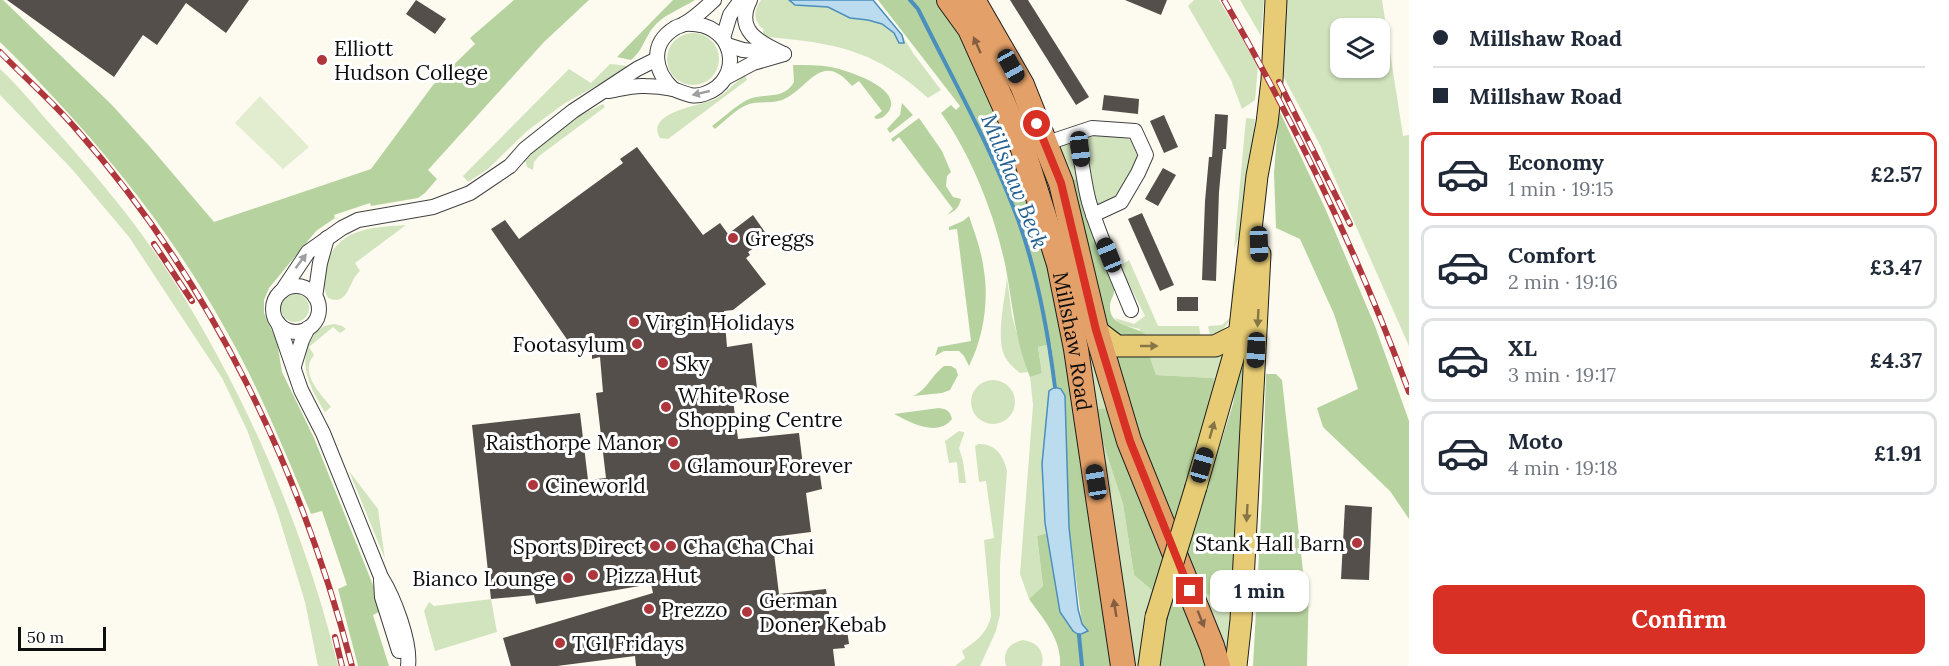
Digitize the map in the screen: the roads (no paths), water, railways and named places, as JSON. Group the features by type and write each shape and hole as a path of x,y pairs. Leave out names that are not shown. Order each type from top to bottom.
{"highway":[{"name":"Millshaw Road","path":"949,0 970,30 1021,143 1059,264 1086,316 1130,441 1218,666"},
{"name":"Millshaw Road","path":"973,0 1022,85 1061,183 1086,316 1076,349 1124,666"}],"main road":[{"path":"1149,666 1156,617 1239,334 1257,176 1268,112 1276,0"},
{"path":"1236,666 1242,608 1260,266 1257,176"},
{"path":"1086,316 1117,346 1215,346 1239,334"}],"street":[{"path":"714,0 684,24 674,29 664,38 658,49 658,69 663,79 673,89 685,95 696,96 706,93 717,87 725,78 730,57 725,41 730,15 741,0"},
{"path":"750,0 744,17 746,26 753,37 784,54"},
{"path":"684,24 697,23 707,26 725,41 743,50 784,54"},
{"path":"725,78 753,63 784,54"},
{"path":"408,666 410,654 392,595 381,578 350,497 302,390 273,312 274,301 308,252 342,228 358,220 422,210 471,193 510,166 525,149 573,111 645,64 657,59"},
{"path":"603,91 642,85 673,89"},
{"path":"1044,144 1092,128 1135,131 1146,155 1138,173 1121,202 1093,215"},
{"path":"1075,134 1093,215 1131,310"},
{"path":"315,297 320,263 327,238"},
{"path":"282,291 287,288 300,287 306,289 318,303 317,317 302,340 294,366"},
{"path":"278,323 288,331 295,332 308,328"}],"water":[{"path":"789,0 873,0 902,35 904,43 899,43 894,33 882,24 850,18 828,7 795,5"},
{"path":"1055,387 1061,389 1065,396 1069,527 1078,609 1082,624 1088,631 1079,635 1073,631 1060,612 1045,523 1042,464 1049,391"}],"waterway":[{"name":"Millshaw Beck","path":"910,0 918,9 972,116 998,170 1020,225 1042,305 1055,387"},
{"name":"Millshaw Beck","path":"1079,635 1082,666"}],"railway":[{"path":"1224,0 1251,47 1325,192 1369,291 1409,392"},
{"path":"0,52 68,120 125,189 169,250 209,315 246,382 278,450 331,593 352,666"},
{"path":"1279,82 1350,224"},
{"path":"154,244 192,301"},
{"path":"335,637 342,666"}],"place":[{"name":"Elliott Hudson College","path":"322,60"},
{"name":"Greggs","path":"733,238"},
{"name":"Virgin Holidays","path":"634,322"},
{"name":"Footasylum","path":"637,344"},
{"name":"Sky","path":"663,363"},
{"name":"White Rose Shopping Centre","path":"666,407"},
{"name":"Raisthorpe Manor","path":"673,442"},
{"name":"Glamour Forever","path":"675,465"},
{"name":"Cineworld","path":"533,485"},
{"name":"Stank Hall Barn","path":"1357,543"},
{"name":"Sports Direct","path":"655,546"},
{"name":"Cha Cha Chai","path":"671,546"},
{"name":"Pizza Hut","path":"593,575"},
{"name":"Bianco Lounge","path":"568,578"},
{"name":"Prezzo","path":"649,609"},
{"name":"German Doner Kebab","path":"747,612"},
{"name":"TGI Fridays","path":"560,643"}]}
